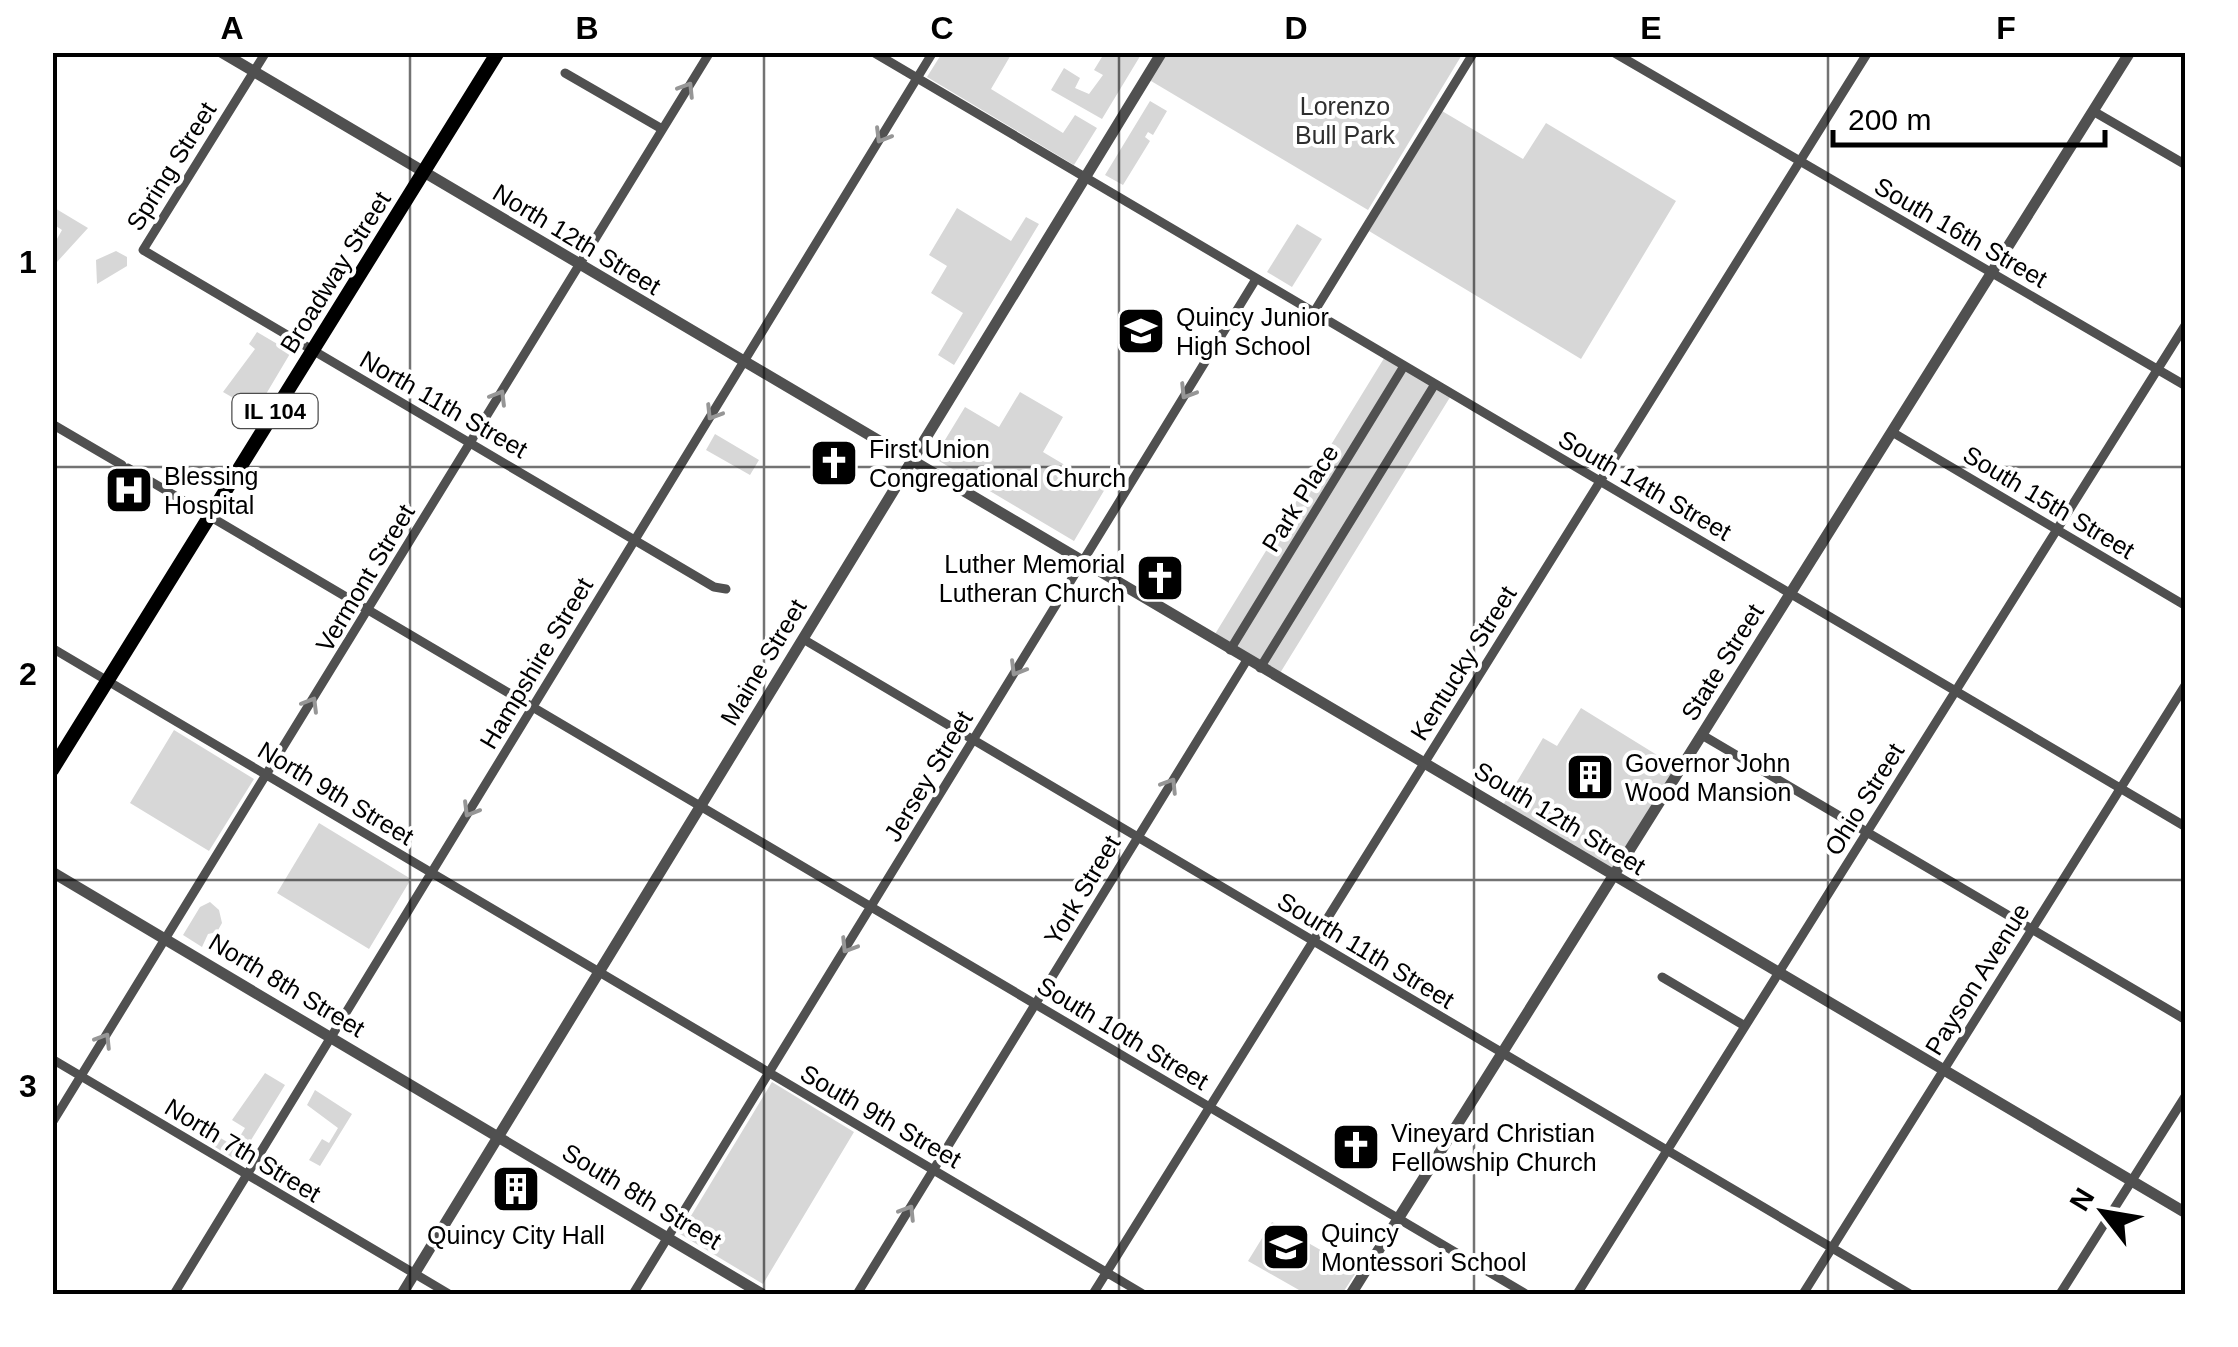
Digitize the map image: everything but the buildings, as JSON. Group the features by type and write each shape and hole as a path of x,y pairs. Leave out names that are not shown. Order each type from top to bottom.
{"main road":[{"name":"Broadway Street","path":"52,770 498,52"}],"street":[{"name":"North 12th Street","path":"222,52 423,175 912,462"},
{"name":"Spring Street","path":"143,250 266,52"},
{"name":"Vermont Street","path":"52,1123 710,52"},
{"name":"South 14th Street","path":"873,52 2186,827"},
{"name":"Hampshire Street","path":"174,1294 933,52"},
{"name":"Maine Street","path":"402,1294 1162,52"},
{"path":"1314,312 1474,52"},
{"name":"Kentucky Street","path":"1094,1294 1868,52"},
{"name":"State Street","path":"1351,1294 2130,52"},
{"name":"South 16th Street","path":"1616,54 2186,386"},
{"path":"566,73 662,129"},
{"path":"2094,111 2186,165"},
{"name":"North 11th Street","path":"143,250 714,587 726,589"},
{"name":"Jersey Street","path":"633,1294 1256,279"},
{"name":"Ohio Street","path":"1577,1294 2186,324"},
{"name":"Park Place","path":"1230,650 1404,366"},
{"path":"1260,668 1434,384"},
{"name":"South 10th Street","path":"52,424 1526,1294"},
{"name":"South 15th Street","path":"1892,432 2186,606"},
{"name":"South 12th Street","path":"912,462 2186,1214"},
{"name":"Sourth 11th Street","path":"803,638 1910,1294"},
{"name":"North 9th Street","path":"52,648 599,972"},
{"name":"York Street","path":"857,1294 1247,660"},
{"name":"Payson Avenue","path":"1803,1294 2186,684"},
{"path":"1702,735 2186,1020"},
{"name":"North 8th Street","path":"52,872 498,1137"},
{"name":"South 9th Street","path":"599,972 1143,1294"},
{"path":"1662,977 1745,1026"},
{"name":"North 7th Street","path":"52,1060 449,1294"},
{"path":"2060,1294 2186,1094"},
{"name":"South 8th Street","path":"498,1137 762,1294"}],"green space":[{"path":"1105,52 1142,53 1102,119 1051,90 1064,68 1080,78 1075,88 1089,94 1103,75 1094,70"},
{"path":"942,53 1012,53 991,89 1063,133 1075,115 1097,128 1074,165 927,77"},
{"name":"Lorenzo Bull Park","path":"1162,53 1463,53 1368,210 1146,78"},
{"path":"1150,101 1167,111 1153,135 1148,132 1145,137 1150,141 1123,185 1105,175"},
{"path":"1442,111 1523,159 1546,123 1676,201 1581,359 1369,231"},
{"path":"53,207 88,228 57,262 53,260 53,246 62,230 53,224"},
{"path":"957,208 1011,241 1026,217 1039,224 954,365 938,355 963,313 931,293 947,266 929,255"},
{"path":"1297,224 1322,239 1292,287 1267,272"},
{"path":"116,251 127,257 127,266 97,284 96,260"},
{"path":"257,332 291,352 256,411 223,392 255,349 249,344"},
{"path":"1386,355 1452,394 1277,678 1212,639"},
{"path":"1020,392 1063,417 1043,452 1105,489 1074,541 934,458 965,407 999,427"},
{"path":"715,434 759,460 750,475 706,450"},
{"path":"1581,708 1678,768 1613,873 1503,805 1543,738 1557,746"},
{"path":"174,730 254,779 209,851 130,803"},
{"path":"319,823 411,879 369,949 277,893"},
{"path":"210,902 219,910 222,923 217,932 208,934 202,947 183,935 200,907"},
{"path":"265,1073 285,1085 238,1161 202,1139 207,1130 234,1146 245,1128 232,1120"},
{"path":"772,1082 854,1132 763,1284 680,1234"},
{"path":"315,1090 352,1114 320,1166 309,1160 322,1139 329,1143 338,1128 307,1105"},
{"name":"Quincy Montessori School","path":"1272,1222 1357,1271 1342,1294 1306,1294 1248,1261"}],"place":[{"name":"Quincy Junior High School","path":"1141,331"},
{"name":"First Union Congregational Church","path":"834,463"},
{"name":"Blessing Hospital","path":"129,490"},
{"name":"Luther Memorial Lutheran Church","path":"1160,578"},
{"name":"Governor John Wood Mansion","path":"1590,777"},
{"name":"Vineyard Christian Fellowship Church","path":"1356,1147"},
{"name":"Quincy City Hall","path":"516,1189"},
{"name":"Quincy Montessori School","path":"1286,1247"}]}
